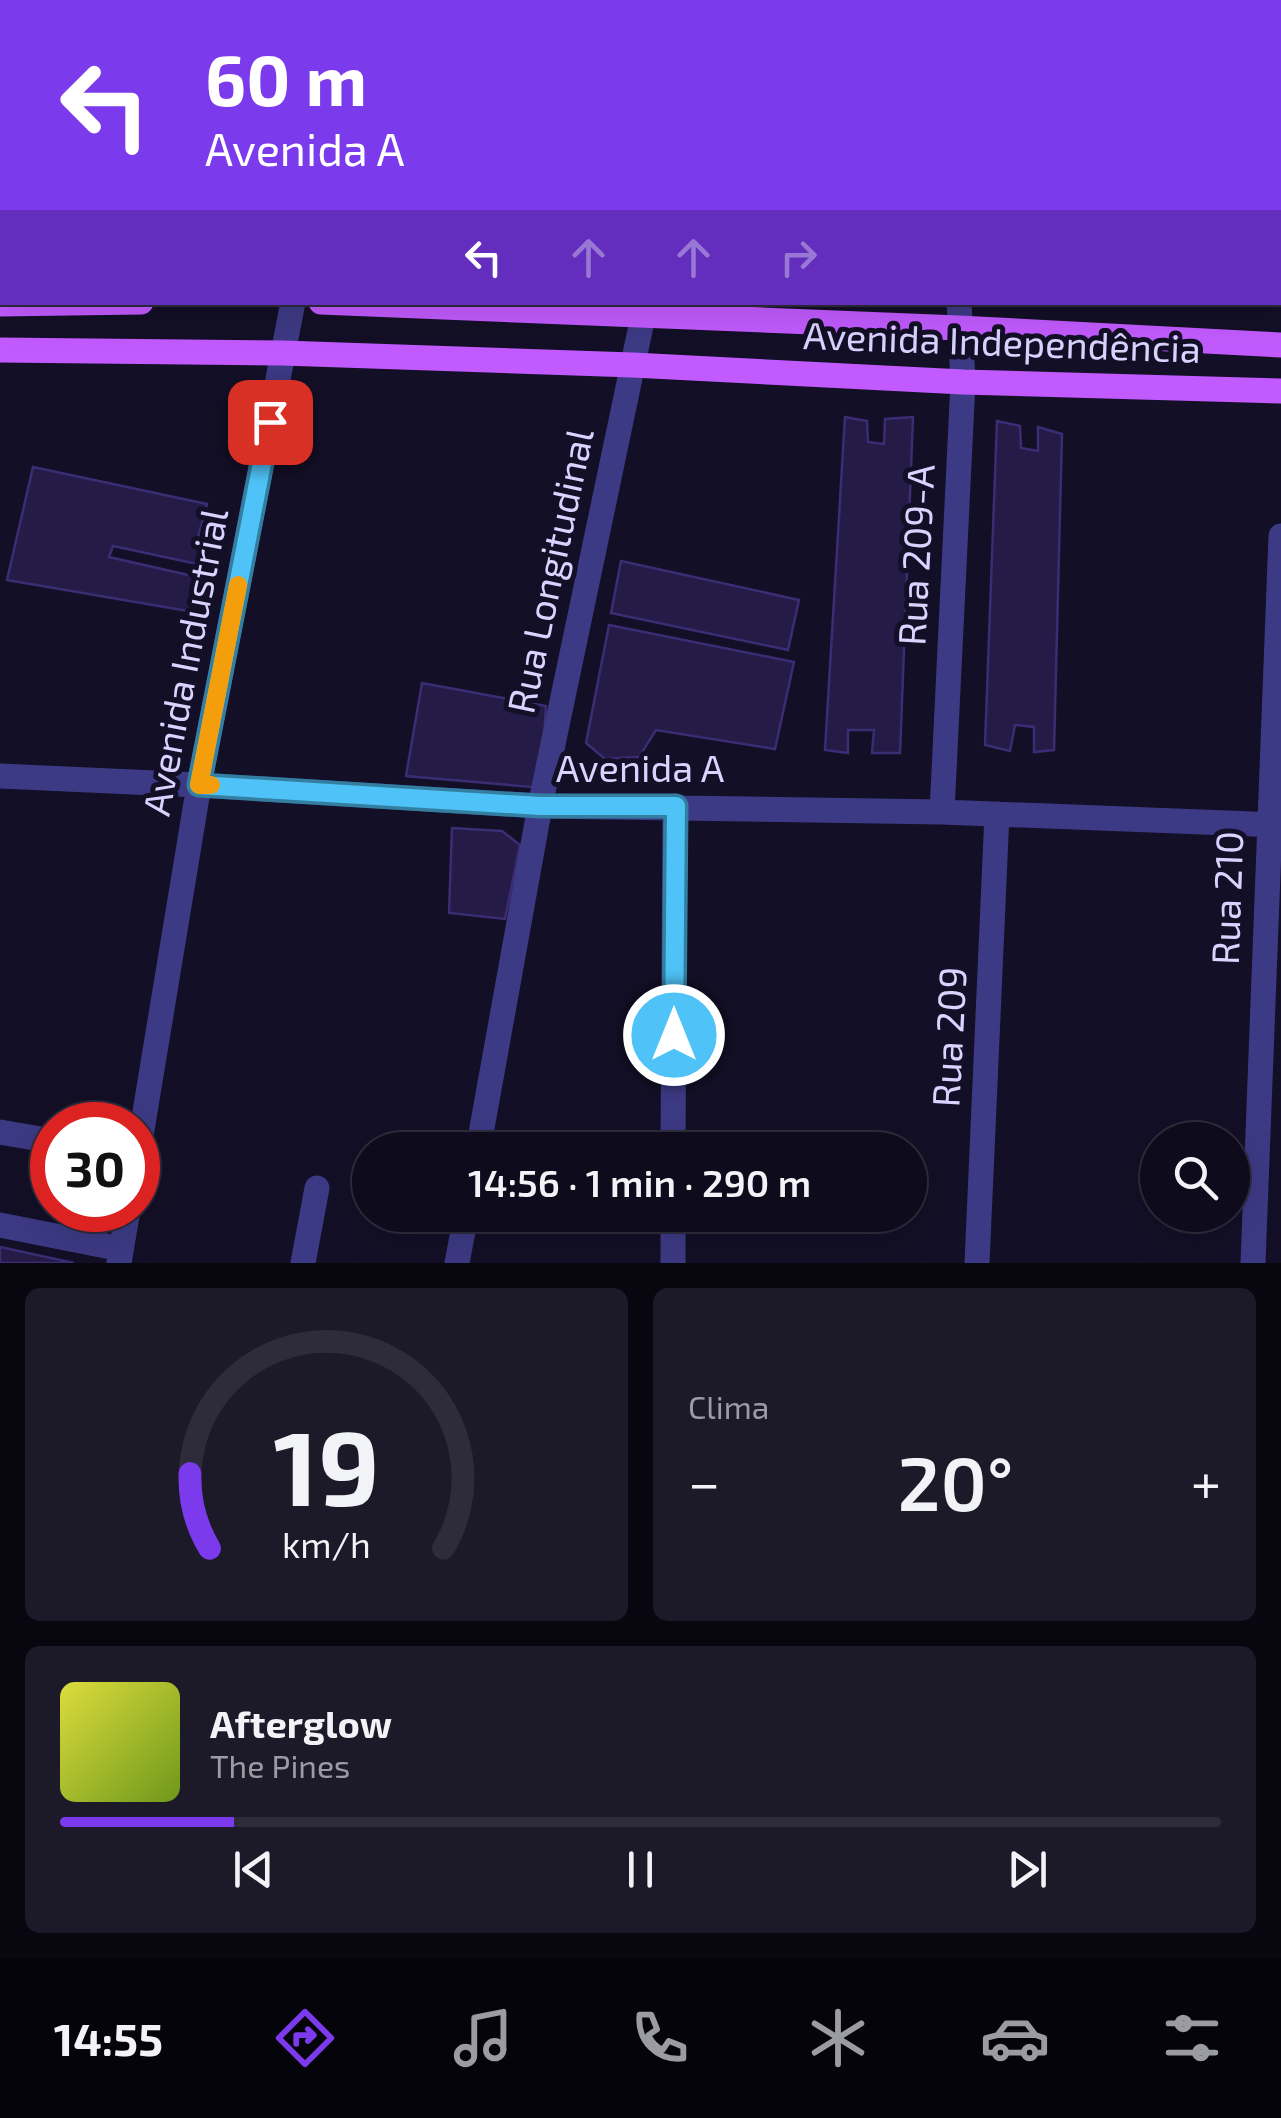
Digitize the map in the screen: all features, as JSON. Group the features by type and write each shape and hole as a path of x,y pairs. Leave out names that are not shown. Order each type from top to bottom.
{"main road":[{"name":"Avenida Independência","path":"460,305 959,315 1281,345"},
{"name":"Avenida Independência","path":"0,350 283,353 634,364 963,382 1281,391"}],"street":[{"name":"Avenida Industrial","path":"147,1102 199,785 292,305"},
{"name":"Rua Longitudinal","path":"481,1132 540,806 645,309"},
{"name":"Rua 209-A","path":"942,812 963,382 959,315"},
{"name":"Rua 210","path":"1253,1263 1274,825 1281,536"},
{"name":"Avenida A","path":"0,776 540,806 942,812 1274,825"},
{"path":"673,1132 676,806"},
{"name":"Rua 209","path":"976,1263 998,814"},
{"path":"0,1132 30,1137"},
{"path":"303,1263 317,1188"},
{"path":"0,1226 120,1256"},
{"path":"458,1263 463,1232"},
{"path":"672,1263 673,1232"}],"building":[{"path":"845,417 867,421 868,442 884,444 885,419 913,417 900,753 872,753 874,730 848,730 848,753 825,750"},
{"path":"997,421 1020,426 1021,448 1038,451 1038,427 1062,434 1054,750 1034,752 1034,727 1015,725 1010,751 985,745"},
{"path":"33,467 207,504 197,541 208,544 202,565 113,546 109,557 197,577 188,611 7,580"},
{"path":"621,561 799,600 788,650 611,613"},
{"path":"609,625 794,662 775,749 656,730 639,757 605,759 586,743"},
{"path":"422,683 546,706 542,768 532,787 406,776"},
{"path":"452,828 502,831 520,845 505,919 449,913"},
{"path":"0,1247 74,1263 0,1263"}],"slow traffic":[{"path":"211,785 199,785 238,585"}],"route":[{"path":"270,422 199,785 540,806 676,806 674,1035"}]}
